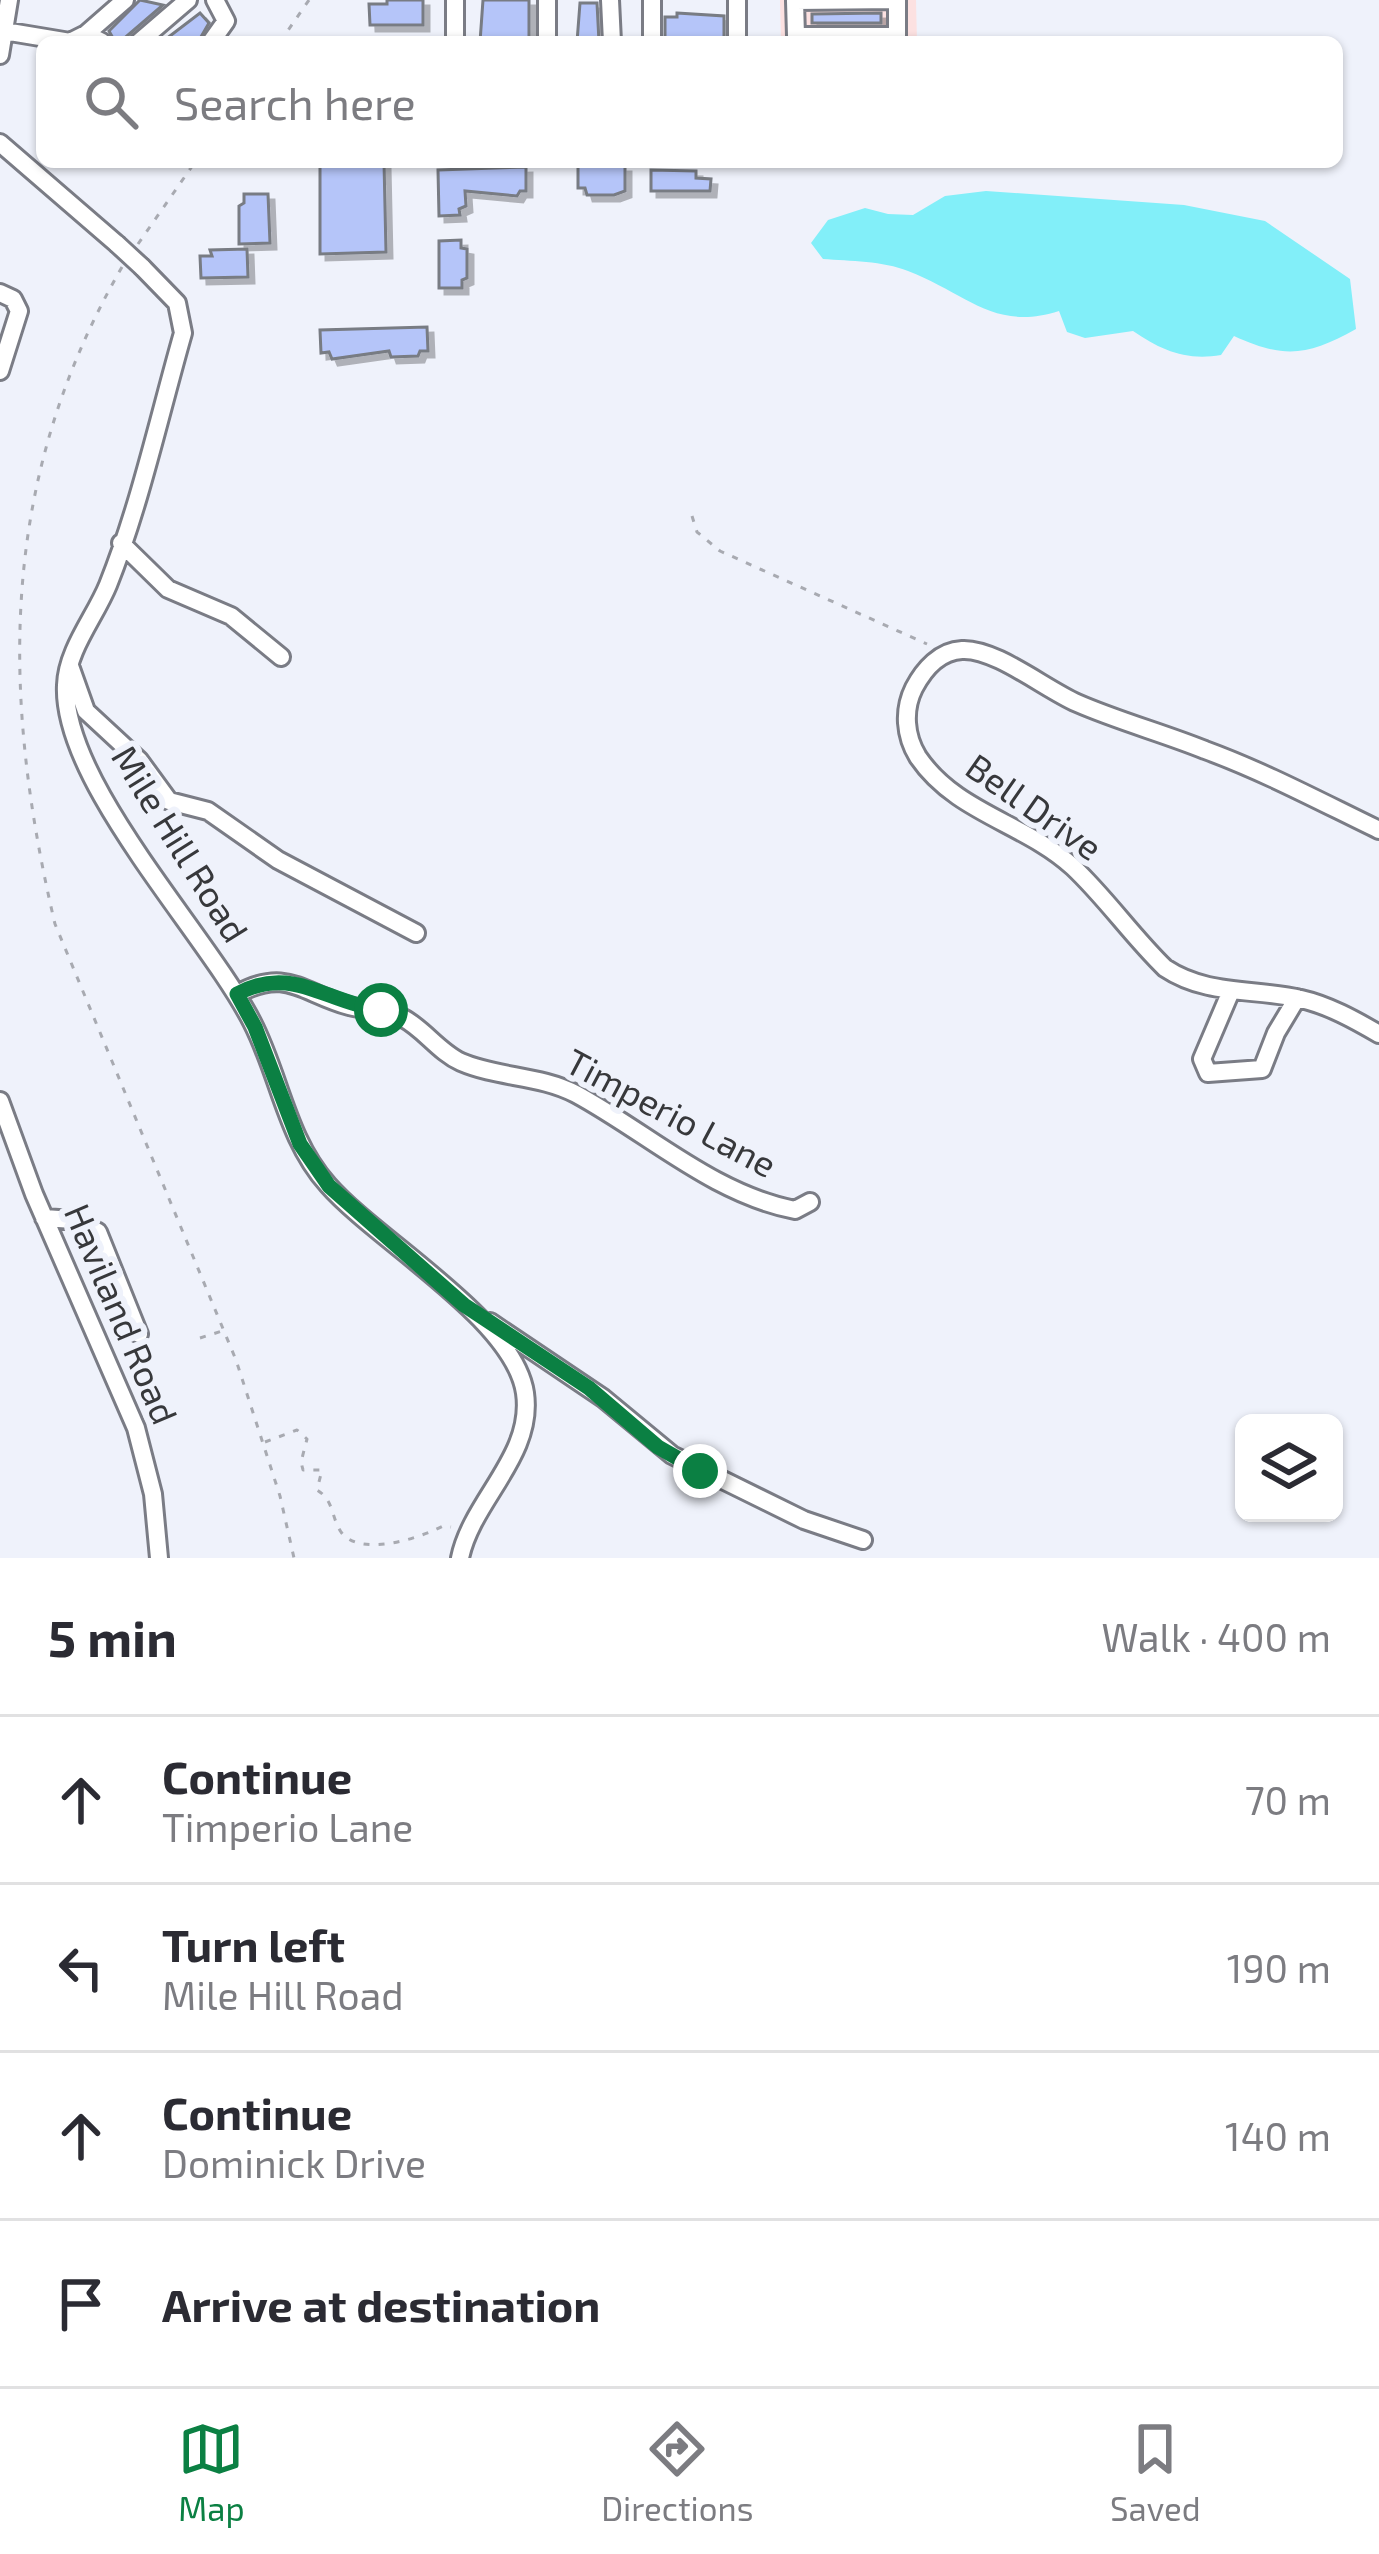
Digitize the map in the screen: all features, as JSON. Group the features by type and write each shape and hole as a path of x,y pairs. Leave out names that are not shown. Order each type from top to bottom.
{"street":[{"path":"9,0 2,41 36,42"},
{"path":"96,36 125,0"},
{"path":"147,36 188,0"},
{"path":"455,0 455,36"},
{"path":"547,0 547,36"},
{"path":"652,0 652,36"},
{"path":"736,36 737,0"},
{"path":"795,0 897,0 897,36 796,36 795,0"},
{"path":"216,36 226,22 220,2"},
{"name":"Mile Hill Road","path":"0,143 178,303 184,323 121,543 108,585 70,665 66,685 72,728 98,788 126,834 237,994 308,1160 342,1199 464,1305 508,1354 526,1396 518,1442 468,1531 460,1558"},
{"path":"0,293 13,299 19,311 0,370"},
{"path":"121,543 168,590 231,616 281,657"},
{"path":"946,653 966,649 988,655 1071,700 1247,766 1379,830"},
{"name":"Bell Drive","path":"946,653 916,682 906,711 915,752 955,796 1051,850 1165,968 1184,981 1297,998 1379,1034"},
{"path":"70,665 86,711 140,760 169,801 208,811 278,860 416,933"},
{"name":"Timperio Lane","path":"237,994 257,983 287,980 349,1006 401,1017 458,1060 572,1092 733,1190 795,1210 810,1202"},
{"path":"1232,991 1202,1059 1208,1073 1262,1069 1297,998"},
{"name":"Haviland Road","path":"0,1101 44,1218 136,1428 153,1494 159,1558"},
{"path":"44,1218 73,1220 98,1232 139,1334"},
{"path":"464,1305 603,1398 672,1455 804,1520 862,1540"}],"path":[{"path":"284,36 309,0"},
{"path":"137,244 191,168"},
{"path":"41,434 64,372 134,264"},
{"path":"692,516 698,532 720,550 946,653"},
{"path":"30,843 55,924 224,1331 263,1442 294,1558"},
{"path":"200,1338 224,1331"},
{"path":"263,1442 297,1430 307,1438 303,1470 322,1470 317,1490 328,1498 341,1533 350,1541 400,1545 443,1526 468,1531"}],"shaded area":[{"path":"780,0 916,0 917,36 781,36"}],"water":[{"path":"986,191 1184,205 1265,221 1350,279 1356,329 1324,345 1296,351 1267,348 1234,336 1221,355 1185,355 1133,331 1085,338 1067,332 1059,311 1016,317 998,313 898,268 823,259 811,243 828,220 865,208 913,215 945,196"}],"building":[{"path":"140,0 163,5 127,36 112,36 109,31"},
{"path":"387,0 423,0 423,25 370,25 369,4 387,4"},
{"path":"483,0 529,0 529,36 480,36"},
{"path":"580,3 597,3 599,36 577,36"},
{"path":"200,13 209,23 201,36 170,36"},
{"path":"677,13 724,16 724,36 665,36 665,17 677,17"},
{"path":"881,13 881,23 812,23 812,14"},
{"path":"320,168 384,168 386,252 320,254"},
{"path":"526,168 526,191 517,196 465,191 466,206 459,209 460,215 439,216 438,170"},
{"path":"578,168 625,168 625,191 587,195 585,188 578,188"},
{"path":"651,170 696,171 696,178 711,179 710,191 651,191"},
{"path":"244,194 268,194 270,243 239,244 239,206"},
{"path":"461,240 461,248 467,249 467,278 462,288 439,288 439,241"},
{"path":"247,249 248,277 201,278 200,256 212,256 210,250"},
{"path":"427,327 428,351 418,356 391,357 389,351 332,359 329,352 321,353 320,330"}],"route":[{"path":"381,1010 349,1006 287,980 257,983 237,994 308,1160 355,1211 464,1305 589,1388 658,1447 700,1471"}]}
